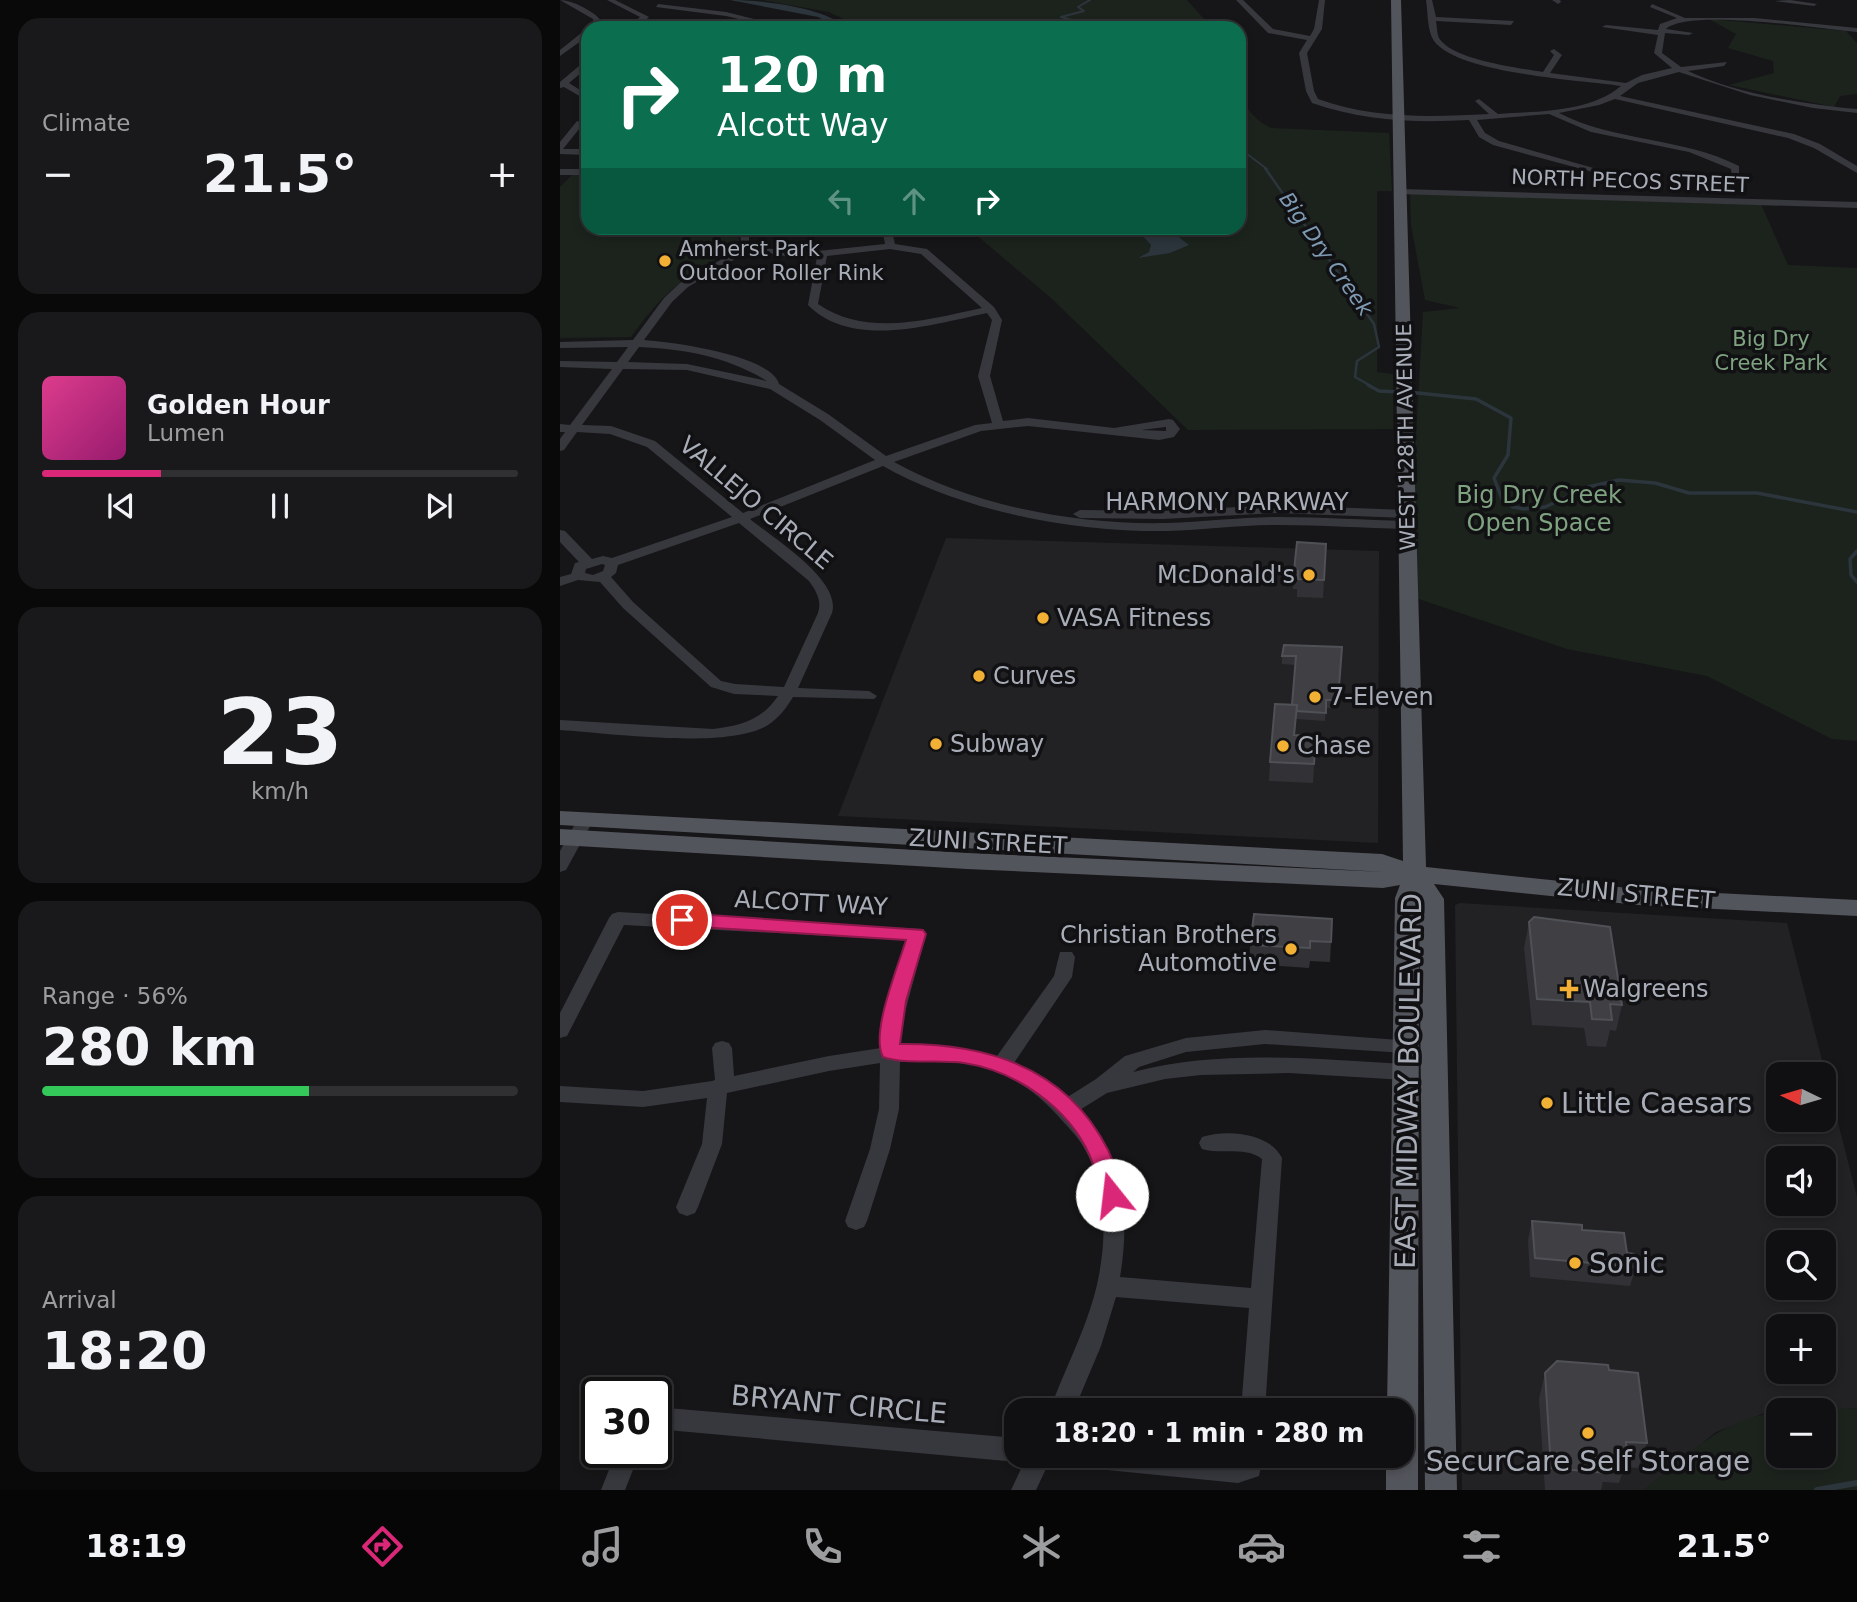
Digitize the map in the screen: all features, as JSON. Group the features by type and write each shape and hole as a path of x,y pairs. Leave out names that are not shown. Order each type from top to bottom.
{"main road":[{"name":"WEST 128TH AVENUE","path":"1396,0 1415,874"},
{"name":"ZUNI STREET","path":"560,818 574,831 967,861 1383,880 1415,874 1638,897 1857,908"},
{"name":"EAST MIDWAY BOULEVARD","path":"1402,1490 1407,898 1415,874"},
{"name":"EAST MIDWAY BOULEVARD","path":"1415,874 1432,899 1441,1490"}],"street":[{"path":"561,0 598,21"},
{"path":"610,0 645,17"},
{"path":"640,21 666,0"},
{"path":"1239,0 1271,31 1311,39"},
{"path":"1322,0 1318,29 1303,59 1315,101 1349,112 1472,118 1550,111 1601,103 1615,97 1627,85 1644,78 1724,64"},
{"path":"1429,0 1436,39 1444,48 1482,63 1627,85"},
{"path":"1771,22 1777,1 1814,4"},
{"path":"659,6 726,14 756,21"},
{"path":"1652,6 1682,18 1857,30"},
{"path":"1682,18 1664,24 1659,56 1683,70 1725,87 1827,108 1857,111"},
{"path":"1431,19 1511,23"},
{"path":"1606,27 1689,33"},
{"path":"560,54 581,38"},
{"path":"1546,72 1558,55 1554,51"},
{"path":"577,61 562,85 581,95"},
{"path":"1473,68 1482,63"},
{"path":"1615,97 1791,136 1817,146 1857,170"},
{"path":"1479,101 1496,117"},
{"path":"1550,111 1579,124 1715,157 1736,168 1735,175"},
{"path":"1472,118 1482,135 1496,143 1592,168 1601,173"},
{"path":"560,149 580,123"},
{"path":"560,149 581,151"},
{"path":"560,172 581,172"},
{"name":"NORTH PECOS STREET","path":"1401,192 1857,205"},
{"path":"742,248 743,235"},
{"path":"888,235 890,246"},
{"path":"560,447 567,428 622,364 668,300 684,285 742,248 758,244 761,247 759,250 799,256 822,256 890,246 924,251 990,309 997,320 985,368 984,384 998,424"},
{"path":"822,256 813,305 821,314 835,319 872,326 895,326 990,309"},
{"name":"HARMONY PARKWAY","path":"560,345 635,344 721,356 766,374 772,379 774,386"},
{"name":"HARMONY PARKWAY","path":"560,364 622,364 702,369 774,386 884,461 948,492 995,506 1048,515 1077,524 1133,527 1267,515 1406,520"},
{"path":"577,576 577,570 587,562 603,560 612,563 739,519 884,461 998,424 1028,422 1118,430"},
{"name":"VALLEJO CIRCLE","path":"560,725 723,734 761,722 775,713 789,692 824,618 826,596 814,578 651,444 622,432 567,428"},
{"path":"560,534 587,562"},
{"path":"560,582 577,576 586,579 603,577 613,569 612,563"},
{"path":"603,577 708,679 734,689 869,696"},
{"path":"560,866 574,831"},
{"name":"ALCOTT WAY","path":"560,1031 618,918 917,934 891,1027 888,1109 880,1149 856,1221"},
{"path":"1002,1065 1063,977 1066,957"},
{"path":"1068,1107 1103,1085 1132,1061 1186,1045 1224,1039 1265,1037 1405,1059"},
{"path":"687,1207 712,1144 721,1086 722,1048"},
{"path":"560,1094 653,1099 890,1052 931,1051 968,1056 1002,1065 1056,1095 1068,1107 1099,1153 1112,1195 1114,1226 1107,1286 1093,1340 1067,1398"},
{"path":"1103,1085 1140,1080 1171,1070 1405,1059"},
{"path":"1209,1143 1258,1146 1269,1152 1272,1158 1253,1398"},
{"path":"1107,1286 1262,1299"},
{"name":"BRYANT CIRCLE","path":"672,1419 1004,1449"},
{"path":"613,1490 622,1468"},
{"path":"1023,1490 1034,1468"},
{"path":"1208,1468 1238,1471 1242,1468"}],"shaded area":[{"path":"1142,235 1176,235 1189,245 1170,253 1138,258 1149,252 1151,245"},
{"path":"946,538 1379,551 1378,843 838,816"},
{"path":"1460,903 1787,923 1823,1062 1766,1062 1766,1132 1836,1132 1836,1115 1857,1197 1857,1408 1836,1409 1836,1398 1766,1398 1766,1414 1716,1432 1644,1490 1462,1490 1455,905"}],"green space":[{"path":"762,0 1187,0 1206,21 848,21 829,12"},
{"path":"1709,19 1846,31 1857,43 1857,94 1840,96 1834,107 1729,85 1774,73 1773,61 1728,48 1736,34"},
{"path":"1246,106 1261,122 1271,128 1389,133 1392,191 1377,191 1377,372 1393,374 1393,429 1188,430 1051,298 976,235 1246,235"},
{"path":"572,175 581,175 581,235 739,235 739,241 729,246 729,252 674,288 631,337 560,338 560,187"},
{"name":"Big Dry Creek Open Space","path":"1410,192 1760,202 1788,265 1857,268 1857,741 1832,739 1707,676 1567,649 1407,595 1423,312 1460,308 1425,300 1411,225"},
{"path":"1857,1408 1857,1490 1644,1490 1722,1430 1766,1415 1766,1468 1836,1468 1836,1409"}],"building":[{"path":"1297,542 1326,544 1324,580 1298,579 1298,571 1294,571"},
{"path":"1284,645 1342,647 1338,700 1326,700 1326,713 1296,711 1297,705 1292,705 1296,656 1282,656"},
{"path":"1275,704 1297,705 1294,735 1316,736 1314,764 1270,762"},
{"path":"1254,914 1332,919 1331,942 1310,941 1310,948 1250,945"},
{"path":"1534,917 1610,927 1622,1005 1610,1004 1612,1020 1592,1019 1590,1002 1537,999 1529,922"},
{"path":"1532,1221 1582,1225 1582,1230 1624,1233 1627,1253 1634,1254 1636,1267 1535,1258"},
{"name":"SecurCare Self Storage","path":"1557,1361 1608,1365 1609,1370 1638,1373 1647,1443 1626,1442 1627,1458 1605,1457 1606,1473 1551,1468 1545,1373"}],"waterway":[{"path":"733,0 820,15 832,21"},
{"name":"Big Dry Creek","path":"1075,21 1061,17 1084,11 1078,7 1090,0"},
{"name":"Big Dry Creek","path":"1246,153 1267,169"},
{"name":"Big Dry Creek","path":"1265,168 1374,324 1379,347 1357,361 1355,377 1371,386"},
{"name":"Big Dry Creek","path":"1368,385 1379,391 1399,392"},
{"name":"Big Dry Creek","path":"1408,392 1476,399 1511,418 1508,455 1494,478 1502,499 1513,507 1545,507 1588,487 1619,480 1655,483 1689,493 1757,493 1857,512"},
{"name":"Big Dry Creek","path":"1857,551 1850,559 1851,575 1857,582"},
{"path":"1817,1490 1857,1483"}],"place":[{"name":"Amherst Park Outdoor Roller Rink","path":"665,261"},
{"name":"McDonald's","path":"1309,575"},
{"name":"VASA Fitness","path":"1043,618"},
{"name":"Curves","path":"979,676"},
{"name":"7-Eleven","path":"1315,697"},
{"name":"Subway","path":"936,744"},
{"name":"Chase","path":"1283,746"},
{"name":"Christian Brothers Automotive","path":"1291,949"},
{"name":"Walgreens","path":"1569,989"},
{"name":"Little Caesars","path":"1547,1103"},
{"name":"Sonic","path":"1575,1263"},
{"name":"SecurCare Self Storage","path":"1588,1433"}],"route":[{"path":"682,920 917,934 891,1027 890,1052 931,1051 968,1056 1002,1065 1056,1095 1076,1117 1099,1153 1112,1195"}],"park label":[{"name":"Big Dry Creek Park","path":"1771,351"}]}
